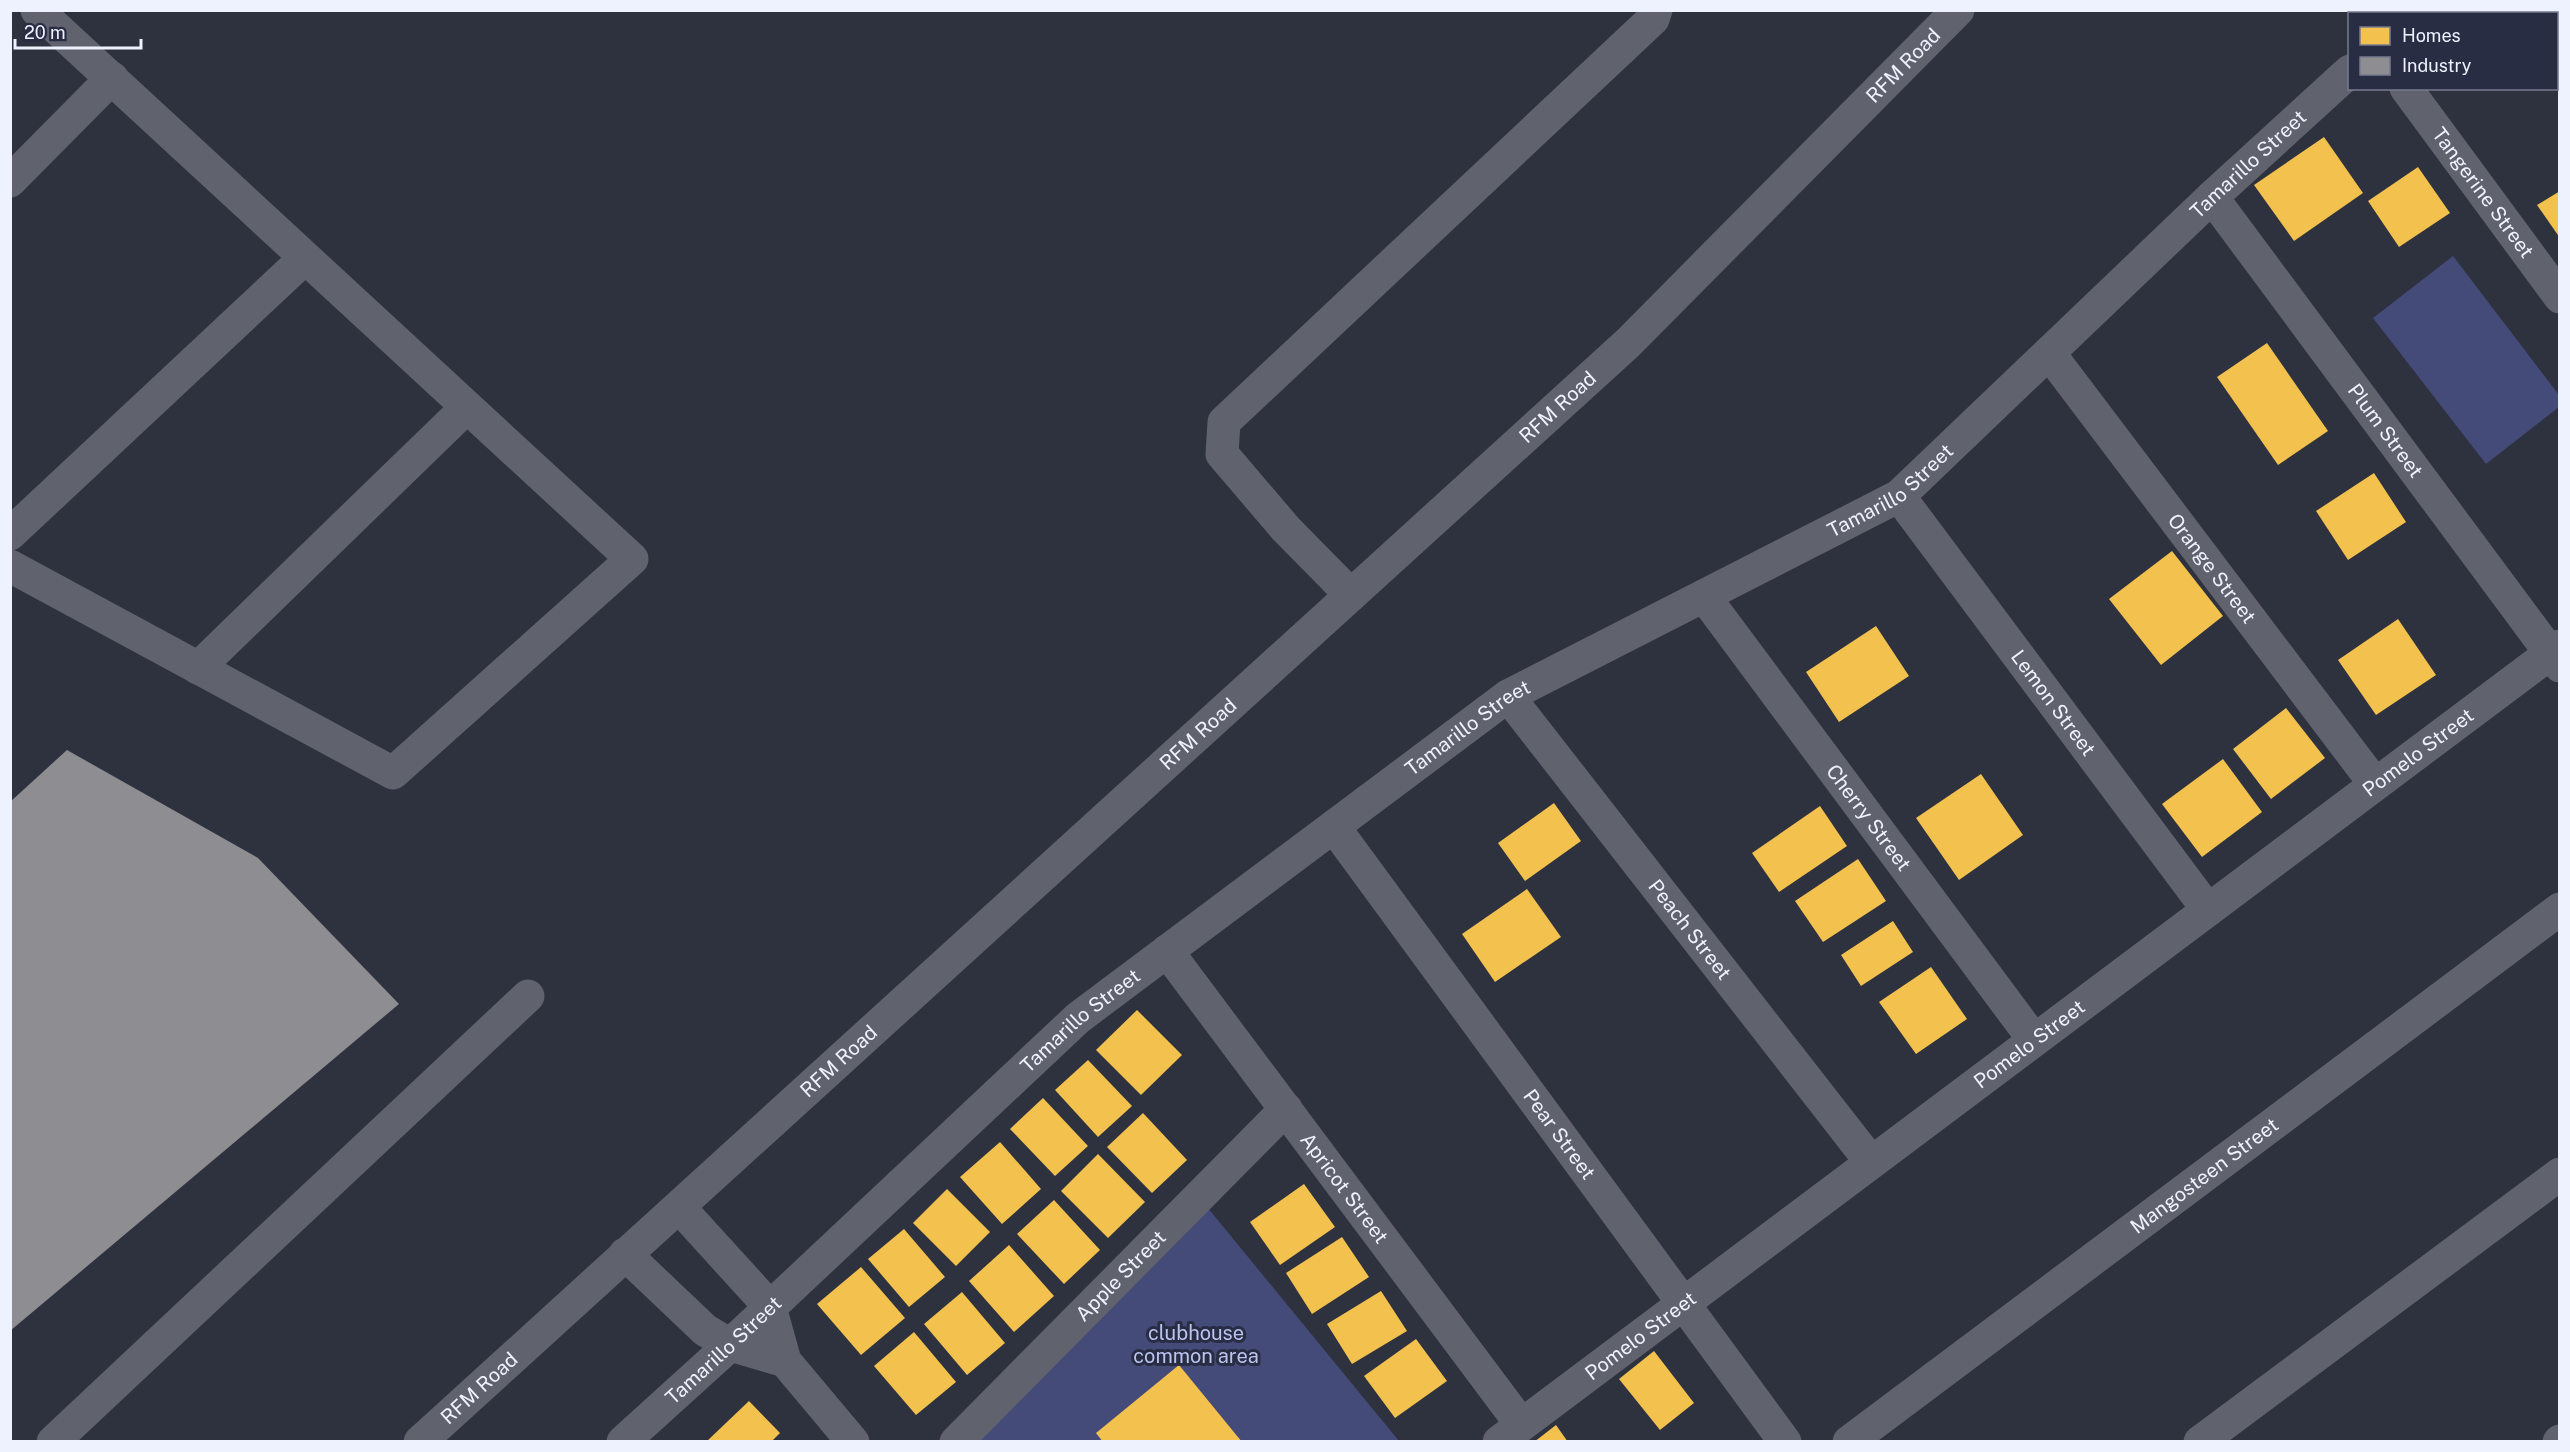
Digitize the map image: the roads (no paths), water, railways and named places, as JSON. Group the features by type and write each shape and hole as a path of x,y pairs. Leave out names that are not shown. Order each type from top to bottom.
{"street":[{"path":"1351,595 1286,529 1222,454 1224,422 1653,19 1656,10"},
{"name":"RFM Road","path":"420,1442 1628,343 1958,10"},
{"path":"10,566 393,773 632,560 41,12"},
{"name":"Tamarillo Street","path":"623,1442 730,1345 1078,1018 1508,696 1899,496 2212,197 2348,72"},
{"path":"10,181 112,78"},
{"name":"Tangerine Street","path":"2407,90 2559,297"},
{"name":"Plum Street","path":"2212,197 2556,655"},
{"path":"10,534 305,258"},
{"name":"Orange Street","path":"2049,353 2375,784"},
{"path":"198,668 467,407"},
{"name":"Lemon Street","path":"1899,496 2208,910"},
{"name":"Cherry Street","path":"1704,596 2034,1040"},
{"name":"Pomelo Street","path":"1510,1433 2375,784 2556,655"},
{"name":"Peach Street","path":"1508,696 1871,1162"},
{"name":"Pear Street","path":"1334,827 1785,1442"},
{"name":"Mangosteen Street","path":"1849,1442 2559,909"},
{"name":"Apricot Street","path":"1167,951 1286,1109 1510,1433"},
{"path":"53,1442 528,996"},
{"name":"Apple Street","path":"956,1442 1286,1109"},
{"path":"2200,1442 2559,1174"},
{"path":"679,1207 770,1307 785,1361 853,1442"},
{"path":"625,1254 705,1330 730,1345 785,1361"}],"park label":[{"name":"clubhouse common area","path":"1196,1344"}]}
